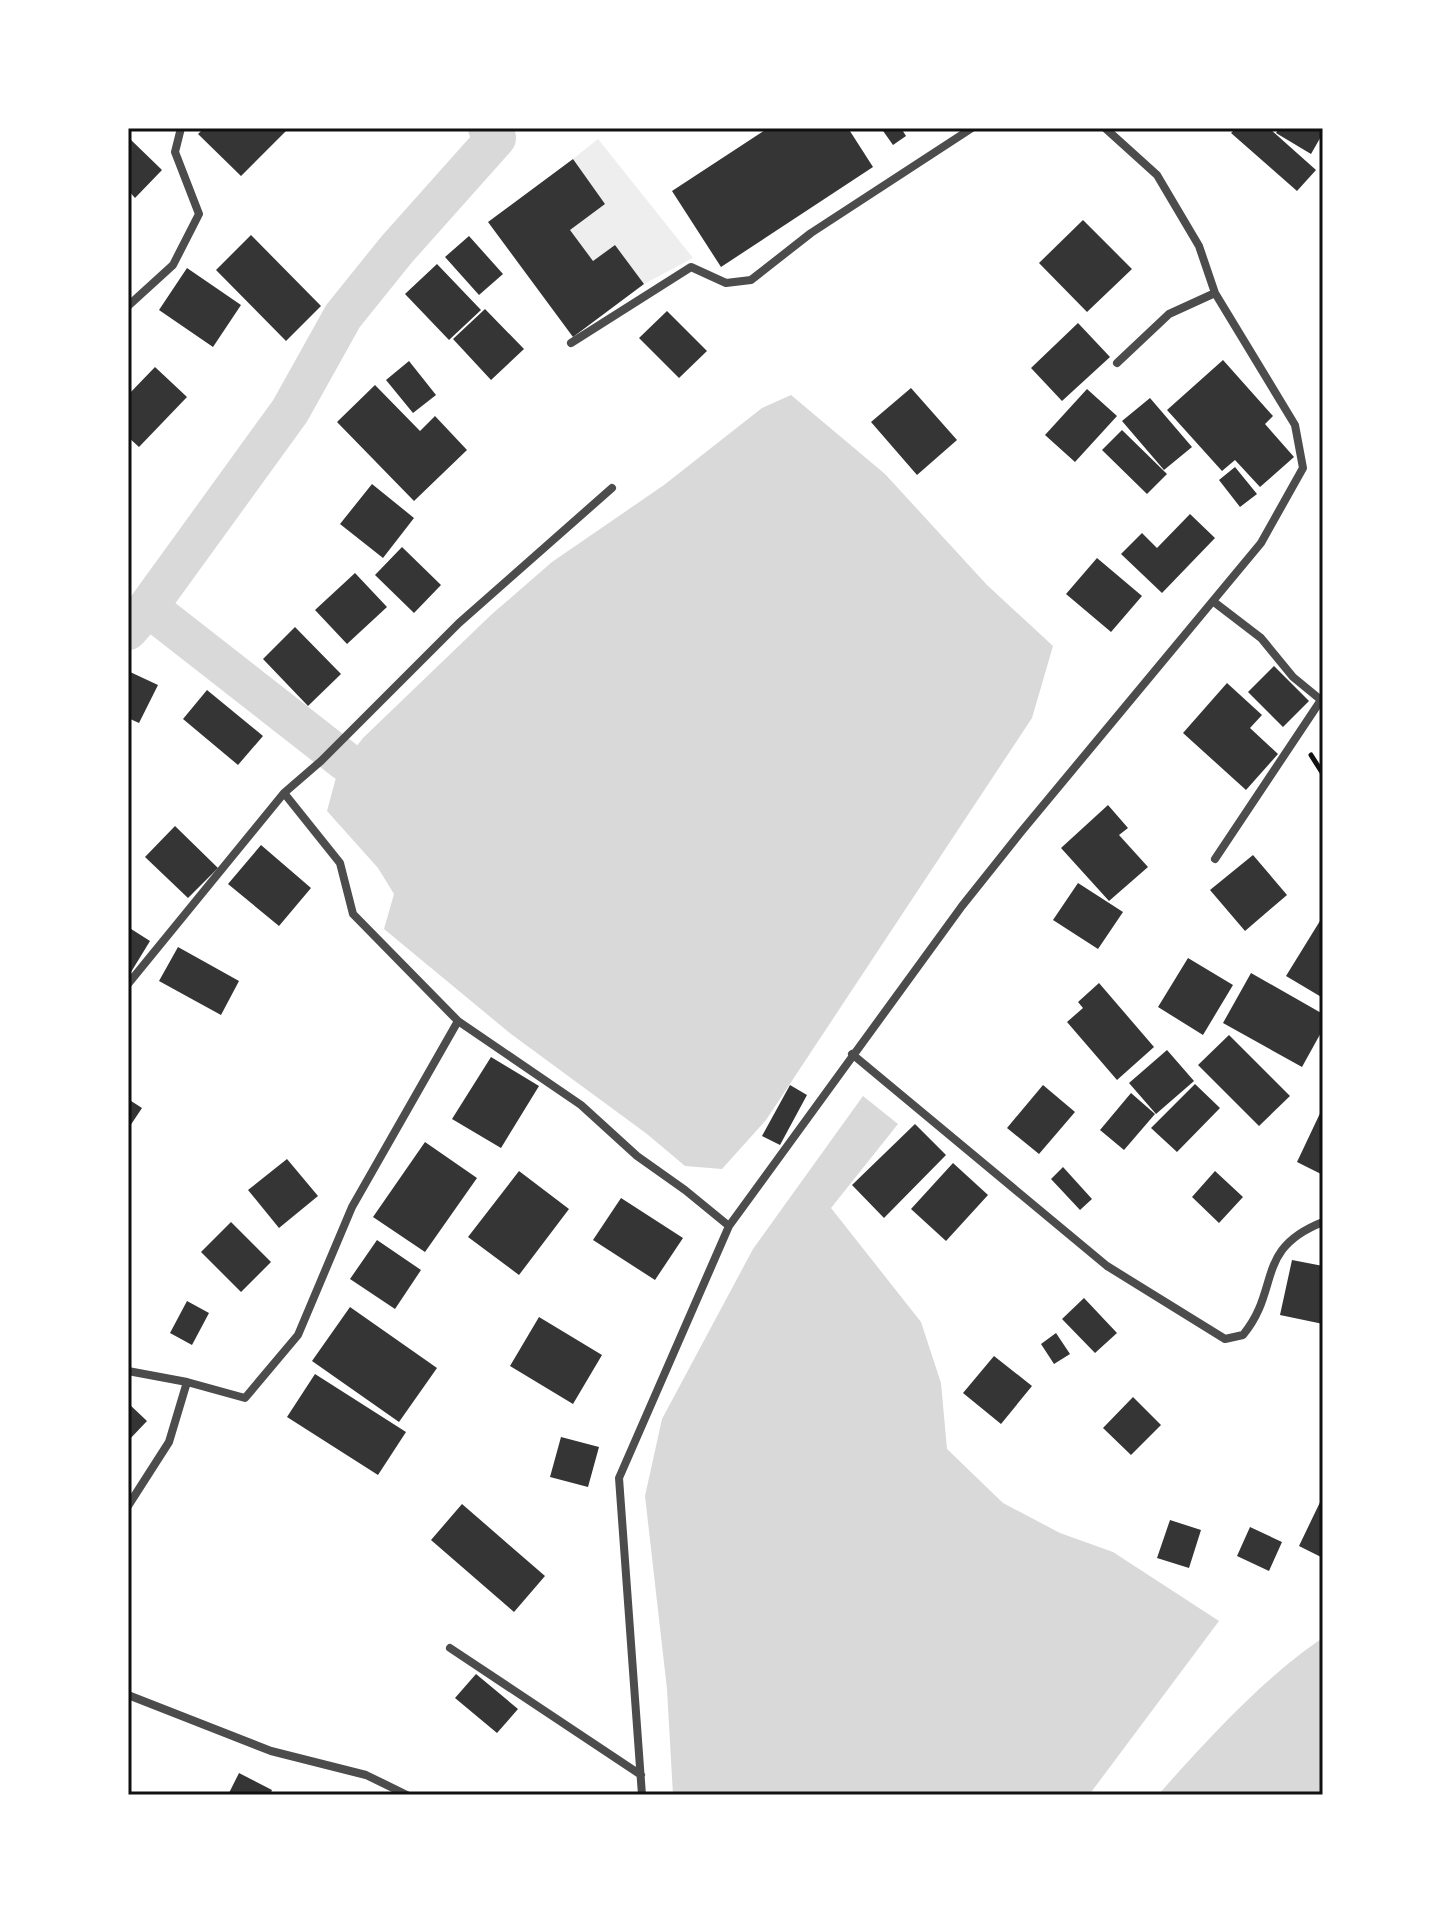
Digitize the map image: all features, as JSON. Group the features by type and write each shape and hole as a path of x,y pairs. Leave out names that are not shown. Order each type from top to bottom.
{"street":[{"path":"128,306 173,265 199,214 175,152 181,128"},
{"path":"571,343 691,267 726,283 751,280 811,233 972,128"},
{"path":"642,1795 619,1478 729,1226 852,1054 1021,832 1261,543 1303,468 1295,425 1215,293 1199,246 1157,175 1105,128"},
{"path":"1117,363 1169,314 1215,293"},
{"path":"128,984 284,793 309,773 459,623 612,488"},
{"path":"1214,602 1261,638 1293,677 1321,700 1215,859"},
{"path":"284,793 340,863 353,914 458,1021 581,1105 637,1156 729,1226"},
{"path":"128,1371 187,1382 245,1398 298,1335 352,1207 458,1021"},
{"path":"852,1054 1107,1266 1225,1339 1243,1335 1256,1320 1273,1263 1282,1247 1323,1222"},
{"path":"128,1506 169,1442 187,1382"},
{"path":"450,1648 641,1775"},
{"path":"128,1695 271,1751 366,1775 407,1795"}],"shaded area":[{"path":"598,139 693,258 644,284 615,245 593,261 570,230 605,204 573,159"},
{"path":"791,395 885,474 987,585 1053,646 1032,718 766,1120 722,1169 685,1166 647,1134 511,1034 384,929 394,894 378,868 327,811 338,770 363,738 492,614 552,562 664,485 762,408"},
{"path":"863,1096 898,1124 831,1208 921,1322 941,1383 947,1449 1003,1503 1060,1533 1113,1552 1219,1621 1089,1795 673,1795 667,1689 645,1496 662,1419 753,1249"},
{"path":"1323,1638 1323,1795 1158,1795 1258,1690"}],"building":[{"path":"204,128 283,128 286,131 241,176 198,134"},
{"path":"768,128 848,128 873,167 721,267 672,191"},
{"path":"881,128 901,128 906,136 893,145"},
{"path":"1236,128 1269,128 1316,170 1297,191 1231,133"},
{"path":"1279,128 1323,128 1323,133 1311,154 1276,133"},
{"path":"128,137 162,170 135,198 128,190"},
{"path":"573,159 605,204 570,230 593,261 615,245 644,284 573,337 488,222"},
{"path":"1083,220 1132,269 1087,312 1039,263"},
{"path":"251,235 321,306 286,341 216,270"},
{"path":"469,236 503,274 479,295 445,257"},
{"path":"437,264 481,310 449,340 405,294"},
{"path":"187,268 241,305 213,347 159,310"},
{"path":"485,309 524,349 491,380 453,339"},
{"path":"667,311 707,351 679,378 639,338"},
{"path":"1078,323 1110,357 1062,401 1031,368"},
{"path":"1223,360 1273,416 1265,424 1294,457 1260,487 1235,460 1222,471 1167,410"},
{"path":"409,361 436,395 413,413 386,380"},
{"path":"155,367 187,397 139,447 128,437 128,395"},
{"path":"375,385 420,431 435,416 467,450 414,501 337,422"},
{"path":"911,388 957,440 917,475 871,422"},
{"path":"1087,389 1117,416 1075,462 1045,435"},
{"path":"1150,398 1192,447 1164,470 1122,421"},
{"path":"1122,430 1167,474 1147,494 1102,450"},
{"path":"1235,467 1257,494 1240,507 1219,480"},
{"path":"372,484 414,518 383,558 340,524"},
{"path":"1190,514 1215,538 1162,593 1121,554 1142,533 1157,548"},
{"path":"402,547 441,585 414,613 375,575"},
{"path":"1097,558 1142,596 1111,632 1066,594"},
{"path":"355,573 387,607 347,644 315,610"},
{"path":"295,627 341,674 308,706 263,659"},
{"path":"1274,666 1309,701 1283,727 1248,692"},
{"path":"128,671 158,685 139,723 128,718"},
{"path":"1227,683 1262,715 1250,728 1278,754 1246,790 1183,733"},
{"path":"207,690 263,736 238,765 183,719"},
{"path":"1108,805 1128,828 1119,835 1148,867 1109,901 1061,848"},
{"path":"175,826 218,868 188,898 145,857"},
{"path":"261,845 311,888 279,926 228,884"},
{"path":"1253,855 1287,895 1245,931 1210,890"},
{"path":"1078,883 1123,912 1098,949 1053,920"},
{"path":"1323,916 1323,998 1286,976"},
{"path":"128,927 150,941 128,977"},
{"path":"178,947 239,981 221,1015 159,981"},
{"path":"1188,958 1233,985 1203,1035 1158,1007"},
{"path":"1251,973 1323,1014 1323,1029 1302,1067 1223,1023"},
{"path":"1099,983 1154,1047 1117,1080 1067,1022 1083,1008 1078,1002"},
{"path":"1229,1035 1290,1096 1259,1126 1198,1065"},
{"path":"1167,1050 1194,1081 1156,1114 1129,1083"},
{"path":"491,1057 539,1086 501,1148 452,1119"},
{"path":"1195,1084 1220,1108 1177,1152 1151,1128"},
{"path":"790,1085 807,1095 780,1145 762,1136"},
{"path":"1043,1085 1075,1112 1039,1154 1007,1128"},
{"path":"1131,1093 1155,1114 1124,1150 1100,1130"},
{"path":"128,1099 142,1108 128,1129"},
{"path":"1323,1107 1323,1175 1297,1162"},
{"path":"915,1124 946,1155 884,1218 852,1185"},
{"path":"425,1142 477,1178 425,1252 373,1217"},
{"path":"287,1159 318,1196 279,1228 248,1190"},
{"path":"953,1163 988,1195 946,1241 911,1209"},
{"path":"1063,1167 1092,1199 1080,1210 1051,1179"},
{"path":"519,1171 569,1209 519,1275 468,1237"},
{"path":"1215,1171 1243,1197 1219,1223 1192,1197"},
{"path":"621,1198 683,1238 655,1280 593,1240"},
{"path":"231,1222 271,1262 241,1292 201,1252"},
{"path":"377,1240 421,1270 395,1309 350,1279"},
{"path":"1292,1260 1323,1266 1323,1324 1280,1315"},
{"path":"1084,1298 1117,1333 1095,1353 1062,1319"},
{"path":"187,1301 209,1313 192,1345 170,1333"},
{"path":"350,1307 437,1368 399,1422 312,1361"},
{"path":"539,1317 602,1355 573,1404 510,1366"},
{"path":"1056,1333 1070,1354 1054,1364 1041,1344"},
{"path":"994,1356 1032,1386 1001,1424 963,1393"},
{"path":"315,1374 406,1432 378,1475 287,1417"},
{"path":"1133,1397 1161,1425 1131,1455 1103,1428"},
{"path":"128,1403 147,1421 128,1441"},
{"path":"561,1437 599,1447 588,1487 550,1477"},
{"path":"1323,1496 1323,1558 1299,1546"},
{"path":"462,1504 545,1576 514,1612 431,1540"},
{"path":"1170,1520 1201,1530 1189,1568 1157,1558"},
{"path":"1250,1527 1282,1542 1269,1571 1237,1556"},
{"path":"476,1674 518,1709 497,1733 455,1698"},
{"path":"239,1773 272,1790 270,1795 228,1795"}],"waterway":[{"path":"128,630 148,607 290,411 343,316 397,249 496,138 488,128"},
{"path":"148,607 345,761"}]}
